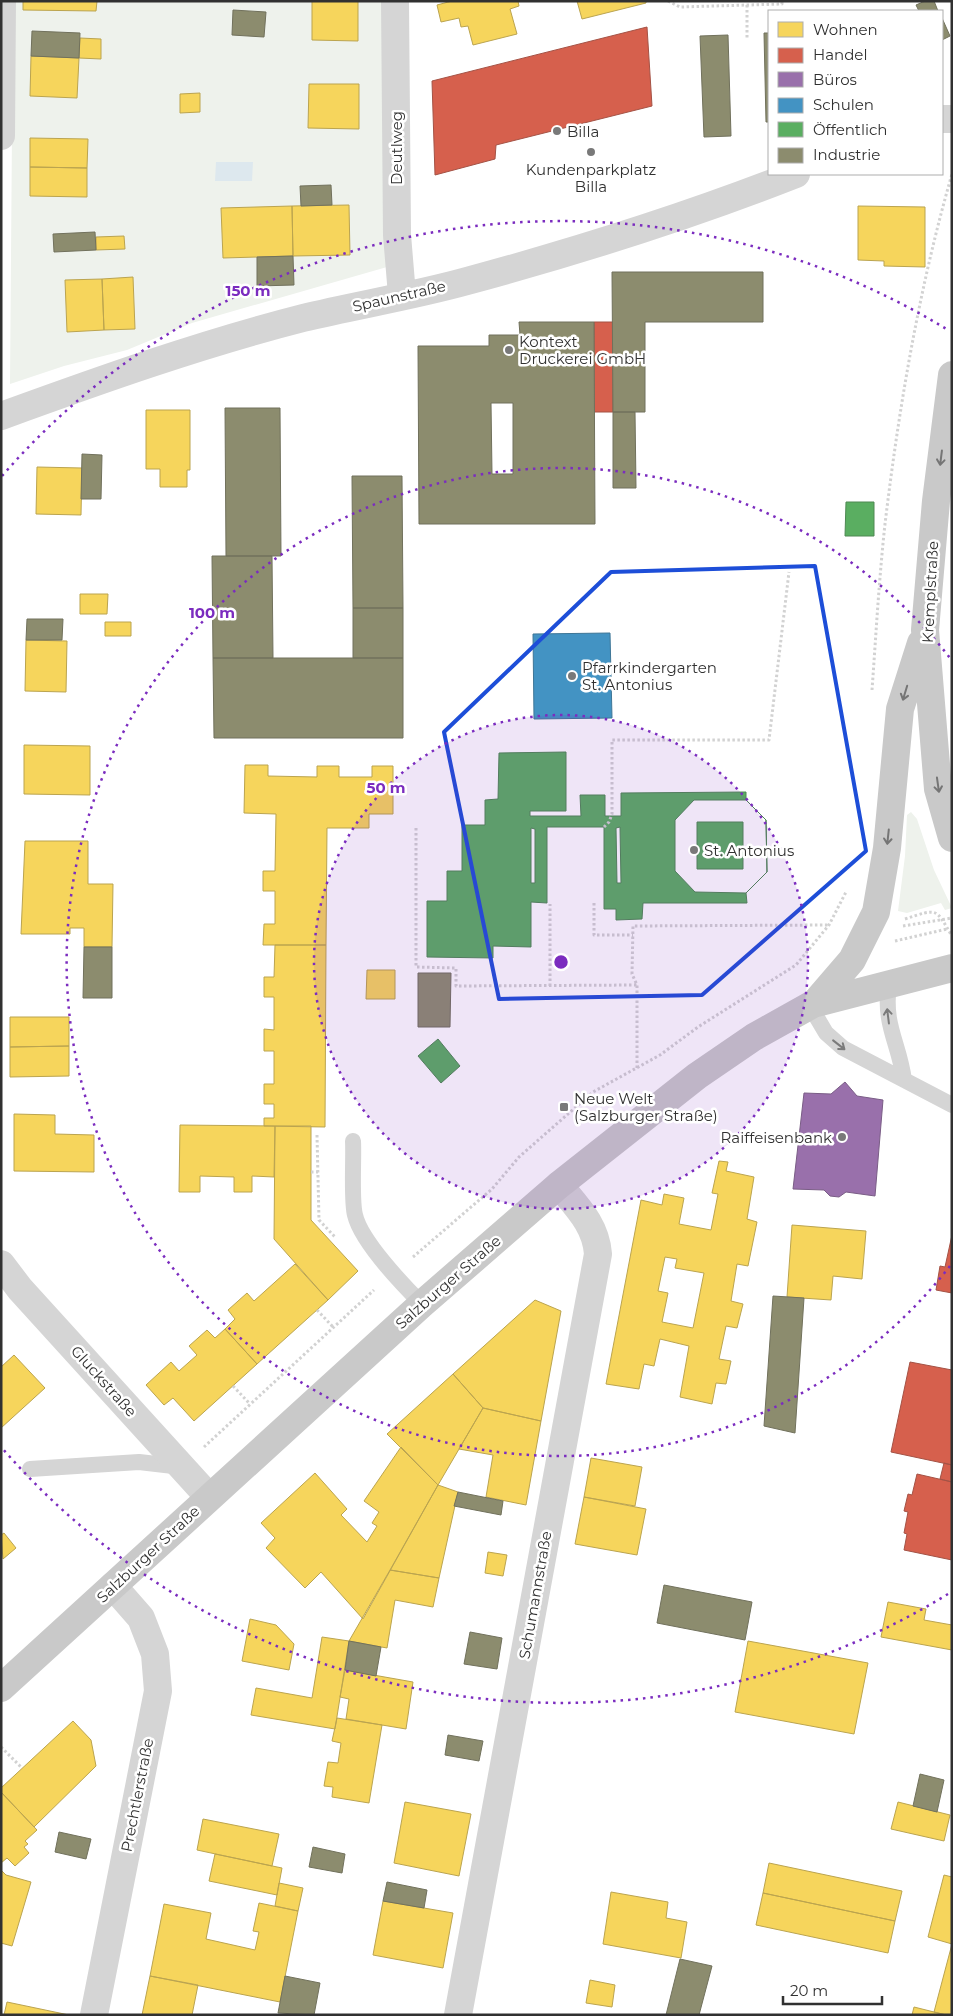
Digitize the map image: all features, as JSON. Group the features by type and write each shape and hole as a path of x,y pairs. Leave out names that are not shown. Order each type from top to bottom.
{"main road":[{"name":"Kremplstraße","path":"952,375 936,501 925,630 938,789 952,838"},
{"path":"812,1005 852,960 876,912 887,848 900,709 925,630"},
{"name":"Salzburger Straße","path":"1,1688 422,1304 560,1185 697,1076 754,1037 812,1005 952,968"}],"street":[{"path":"1,136 2,1"},
{"name":"Deutlweg","path":"395,1 397,236 402,295"},
{"name":"Spaunstraße","path":"1,416 198,349 302,319 465,282 692,214 793,175"},
{"name":"Schumannstraße","path":"458,2015 598,1254 597,1240 592,1227 560,1185"},
{"name":"Gluckstraße","path":"1,1264 20,1289 191,1459 209,1497"},
{"name":"Prechtlerstraße","path":"94,2015 158,1691 155,1654 141,1618 112,1586"}],"lane":[{"path":"889,984 888,1019 904,1080"},
{"path":"812,1005 826,1034 843,1048 952,1104"},
{"path":"353,1141 354,1214 361,1228 393,1274 422,1304"},
{"path":"30,1469 191,1459"}],"path":[{"path":"668,1 680,7 782,4 782,1"},
{"path":"747,5 747,40"},
{"path":"871,698 885,524 910,353 942,208 952,174"},
{"path":"604,827 609,822 612,814 612,740 769,740 788,572"},
{"path":"416,828 416,967 456,968 456,986 637,985"},
{"path":"191,1459 393,1274 492,1188 519,1157 593,1092 637,1069 796,965 829,925 850,883"},
{"path":"594,903 594,935 632,935"},
{"path":"550,904 550,986"},
{"path":"952,918 942,920 952,936"},
{"path":"637,1069 637,985 632,974 633,926 829,925"},
{"path":"311,1172 318,1172"},
{"path":"317,1310 334,1328"},
{"path":"233,1386 250,1404"},
{"path":"1,1747 22,1768"}],"highlighted area":[{"path":"815,566 866,851 702,995 499,999 444,732 611,572"}],"shaded area":[{"path":"13,1 382,1 387,267 192,323 127,350 64,366 10,384"},
{"path":"216,162 253,162 252,181 215,181"},
{"path":"911,812 917,819 934,870 952,908 945,910 941,903 907,913 898,911 905,856 907,815"}],"building: Wohnen":[{"path":"23,1 97,1 96,11 23,10"},
{"path":"312,1 358,1 358,41 312,40"},
{"path":"452,1 518,1 519,6 510,9 517,34 473,45 468,26 461,27 459,18 441,22 437,5"},
{"path":"577,1 646,1 646,3 582,19"},
{"path":"80,38 101,39 101,59 79,58"},
{"path":"31,56 79,58 77,98 30,96"},
{"path":"309,84 359,84 359,129 308,128"},
{"path":"200,93 200,112 180,113 180,94"},
{"path":"30,138 88,139 87,168 30,167"},
{"path":"30,167 87,168 87,197 30,196"},
{"path":"349,205 350,255 293,256 292,206"},
{"path":"292,206 293,256 223,258 221,208"},
{"path":"858,206 925,207 925,267 884,266 884,261 858,260"},
{"path":"124,236 125,249 96,250 96,237"},
{"path":"133,277 135,329 104,330 102,279"},
{"path":"102,279 104,330 67,332 65,280"},
{"path":"146,410 190,410 190,470 187,470 187,487 160,487 160,469 146,469"},
{"path":"37,467 82,468 81,515 36,514"},
{"path":"80,594 108,594 107,614 80,614"},
{"path":"105,622 131,622 131,636 105,636"},
{"path":"26,640 67,641 66,692 25,691"},
{"path":"24,745 90,746 90,795 24,794"},
{"path":"245,765 268,765 268,776 317,777 317,766 339,766 339,777 372,777 372,766 393,766 393,814 369,814 369,828 327,828 326,945 263,945 264,924 275,924 275,891 263,891 263,871 275,871 276,814 244,813"},
{"path":"25,841 88,841 88,884 113,884 112,947 84,947 84,928 70,928 70,934 21,934"},
{"path":"275,945 326,945 325,1127 264,1126 264,1118 274,1118 274,1104 264,1104 264,1084 274,1084 274,1051 264,1051 264,1029 274,1030 274,997 264,997 264,977 274,977"},
{"path":"367,970 395,970 395,999 366,999"},
{"path":"10,1017 69,1017 69,1046 10,1047"},
{"path":"69,1046 69,1076 10,1077 10,1047"},
{"path":"14,1114 55,1115 55,1134 94,1135 94,1172 14,1171"},
{"path":"180,1125 275,1126 274,1177 252,1176 252,1192 234,1192 234,1177 200,1176 200,1192 179,1192"},
{"path":"275,1126 311,1126 311,1220 358,1271 328,1300 274,1239"},
{"path":"719,1161 728,1162 726,1171 754,1177 747,1219 757,1222 748,1266 737,1264 731,1301 743,1304 737,1328 726,1326 719,1359 731,1361 726,1384 716,1383 712,1404 680,1397 689,1346 660,1339 654,1366 644,1364 639,1389 606,1384 641,1200 662,1205 664,1194 684,1198 679,1224 711,1230 718,1194 712,1193","holes":["665,1257 677,1259 675,1268 704,1273 693,1328 662,1322 668,1293 658,1291"]},
{"path":"792,1225 866,1231 862,1279 833,1276 831,1300 787,1297"},
{"path":"295,1264 328,1300 257,1364 225,1329 235,1319 228,1310 247,1293 254,1301"},
{"path":"535,1300 561,1311 541,1421 483,1408 453,1374"},
{"path":"225,1329 257,1364 194,1421 173,1398 164,1405 146,1385 171,1362 179,1371 197,1355 189,1346 207,1330 215,1338"},
{"path":"14,1355 45,1388 1,1428 1,1367"},
{"path":"453,1374 483,1408 438,1485 387,1434"},
{"path":"483,1408 541,1421 526,1505 486,1497 493,1455 459,1449"},
{"path":"401,1447 438,1485 363,1619 321,1572 305,1588 266,1548 275,1538 261,1523 315,1473 347,1509 341,1515 367,1542 377,1526 372,1523 379,1512 364,1501"},
{"path":"591,1458 642,1467 635,1506 584,1497"},
{"path":"438,1485 458,1492 439,1578 390,1570"},
{"path":"584,1497 646,1509 637,1555 575,1544"},
{"path":"4,1533 16,1548 3,1559 1,1535"},
{"path":"488,1552 507,1555 503,1576 485,1573"},
{"path":"390,1570 439,1578 433,1607 395,1600 387,1648 349,1641"},
{"path":"888,1602 926,1609 924,1620 952,1625 952,1650 881,1637"},
{"path":"250,1619 276,1625 294,1644 289,1670 242,1661"},
{"path":"322,1637 349,1641 335,1729 251,1715 256,1688 312,1698"},
{"path":"748,1641 868,1663 854,1734 735,1712"},
{"path":"345,1670 413,1682 406,1729 346,1719 349,1699 340,1697"},
{"path":"337,1718 382,1725 369,1803 332,1797 333,1787 324,1786 328,1762 338,1763 341,1743 332,1741"},
{"path":"73,1721 91,1740 96,1766 34,1827 1,1792 1,1788"},
{"path":"1,1792 37,1830 25,1841 28,1844 24,1847 29,1853 15,1866 7,1858 1,1863"},
{"path":"405,1802 471,1814 459,1876 394,1863"},
{"path":"898,1802 950,1815 944,1841 891,1829"},
{"path":"203,1819 279,1834 272,1866 197,1850"},
{"path":"215,1854 282,1868 277,1895 209,1881"},
{"path":"769,1863 902,1891 895,1921 763,1893"},
{"path":"1,1870 6,1875 31,1882 12,1946 1,1943"},
{"path":"944,1875 952,1877 952,1944 928,1937"},
{"path":"279,1883 303,1888 298,1911 275,1906"},
{"path":"611,1892 668,1902 666,1918 687,1922 681,1958 603,1944"},
{"path":"763,1893 895,1921 888,1953 756,1925"},
{"path":"383,1901 453,1913 443,1968 373,1955"},
{"path":"259,1903 298,1911 280,2002 150,1976 164,1904 211,1913 206,1939 255,1950 259,1932 253,1931"},
{"path":"952,1944 952,2015 946,2015 934,2012"},
{"path":"150,1976 198,1985 192,2015 142,2015"},
{"path":"590,1980 615,1985 612,2007 586,2003"},
{"path":"7,2002 69,2015 4,2015"},
{"path":"914,2007 946,2015 912,2015"}],"building: Handel":[{"path":"647,27 652,106 496,145 495,159 435,175 432,81"},
{"path":"594,322 613,322 613,412 594,412"},
{"path":"952,1235 952,1293 936,1290 940,1266 945,1267"},
{"path":"910,1362 952,1370 952,1465 891,1452"},
{"path":"944,1463 952,1465 952,1482 940,1479"},
{"path":"917,1474 952,1482 952,1560 904,1550 907,1534 904,1533 908,1512 904,1511 908,1494 912,1495"}],"building: Büros":[{"path":"845,1082 857,1096 883,1100 875,1196 846,1192 839,1197 830,1196 824,1190 793,1189 804,1093 831,1094"}],"building: Schulen":[{"name":"Pfarrkindergarten St. Antonius","path":"610,633 612,718 534,719 533,634"}],"building: Öffentlich":[{"path":"846,502 874,502 874,536 845,536"},
{"name":"St. Antonius","path":"566,752 566,811 530,811 530,816 581,816 580,795 605,795 605,816 621,816 621,793 746,792 746,800 766,820 767,872 746,893 747,903 643,903 642,919 616,920 616,909 604,909 604,827 547,827 547,903 531,902 531,947 493,946 493,958 427,957 427,901 447,901 447,871 462,871 462,825 485,825 485,800 498,799 499,753","holes":["620,827 621,883 617,883 616,828","531,828 535,829 535,883 531,883"]},
{"path":"694,800 746,800 766,820 767,872 746,893 695,892 675,871 675,820"},
{"path":"697,822 743,822 743,869 697,869"},
{"path":"438,1039 460,1066 441,1083 418,1056"}],"building: Industrie":[{"path":"925,1 934,1 938,10 918,10 916,5"},
{"path":"233,10 266,12 264,37 232,35"},
{"path":"943,20 950,36 943,40"},
{"path":"32,31 80,33 79,58 31,56"},
{"path":"764,33 768,33 768,122 766,122"},
{"path":"728,35 731,136 704,137 700,36"},
{"path":"331,185 332,205 301,206 300,186"},
{"path":"95,232 96,250 54,252 53,234"},
{"path":"293,256 294,285 257,286 257,257"},
{"path":"612,272 763,272 763,322 645,322 645,412 613,412"},
{"path":"519,322 594,322 595,524 419,524 418,346 489,346 489,335 520,335","holes":["491,403 513,403 513,474 492,474"]},
{"path":"225,408 280,408 281,556 226,556"},
{"path":"613,412 635,412 636,488 613,488"},
{"path":"82,454 102,455 101,499 81,499"},
{"path":"352,476 402,476 403,608 353,608"},
{"path":"212,556 272,556 273,658 213,658"},
{"path":"353,608 403,608 403,658 353,658"},
{"path":"27,619 63,619 62,640 26,640"},
{"path":"213,658 403,658 403,738 214,738"},
{"path":"84,947 112,947 112,998 83,998"},
{"path":"418,973 451,973 450,1027 418,1027"},
{"path":"773,1296 804,1298 795,1433 764,1426"},
{"path":"458,1492 503,1501 501,1515 454,1506"},
{"path":"664,1585 752,1602 745,1640 657,1623"},
{"path":"470,1632 502,1638 497,1669 464,1664"},
{"path":"349,1641 381,1647 376,1676 345,1670"},
{"path":"448,1735 483,1741 479,1761 445,1755"},
{"path":"920,1774 944,1780 937,1812 913,1806"},
{"path":"59,1832 91,1839 86,1859 55,1852"},
{"path":"313,1847 345,1854 342,1873 309,1867"},
{"path":"387,1882 427,1890 424,1908 383,1901"},
{"path":"680,1959 712,1966 699,2015 666,2015"},
{"path":"285,1976 320,1983 314,2015 278,2013"}],"place":[{"name":"Billa","path":"557,131"},
{"name":"Kundenparkplatz Billa","path":"591,152"},
{"name":"Kontext Druckerei GmbH","path":"509,350"},
{"name":"Pfarrkindergarten St. Antonius","path":"572,676"},
{"name":"St. Antonius","path":"694,850"},
{"name":"Neue Welt (Salzburger Straße)","path":"564,1107"},
{"name":"Raiffeisenbank","path":"842,1137"}]}
